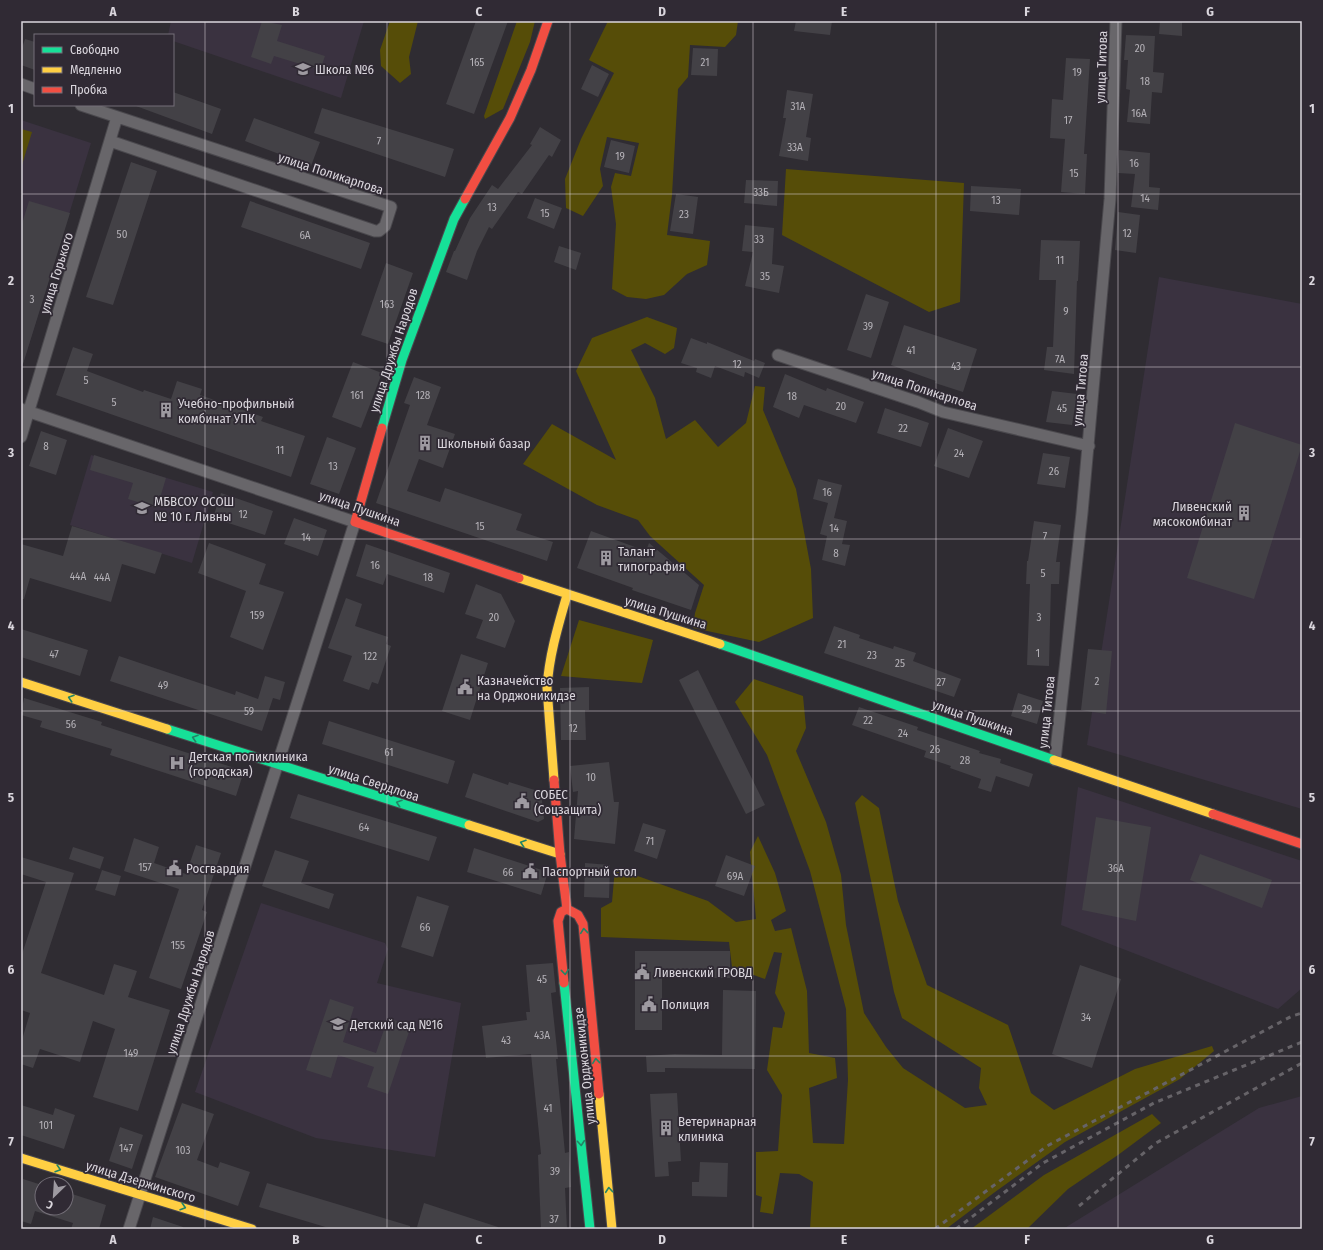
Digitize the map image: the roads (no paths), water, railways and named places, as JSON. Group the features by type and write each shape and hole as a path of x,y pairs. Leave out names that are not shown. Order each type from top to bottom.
{"street":[{"name":"улица Дружбы Народов","path":"129,1229 355,522 402,360 452,224 461,204 491,155 510,118 531,70 548,21"},
{"name":"улица Титова","path":"1055,760 1089,446 1110,199 1116,21"},
{"path":"21,84 34,89"},
{"name":"улица Поликарпова","path":"84,106 391,207 385,226 380,231 375,231 110,141"},
{"name":"улица Горького","path":"21,437 25,411 117,117"},
{"name":"улица Поликарпова","path":"778,355 918,402 943,412 1089,446"},
{"name":"улица Пушкина","path":"25,411 567,595 701,637 1302,844"},
{"path":"567,595 552,644 548,672 548,706 560,854 567,909"},
{"name":"улица Свердлова","path":"21,682 560,854"},
{"name":"улица Орджоникидзе","path":"590,1229 558,921 561,912 567,909 578,915 583,924 612,1229"},
{"name":"улица Дзержинского","path":"21,1158 252,1229"}],"railway":[{"path":"935,1229 1047,1146 1292,1016 1302,1013"},
{"path":"956,1229 1043,1163 1154,1103 1302,1042"},
{"path":"1079,1206 1156,1143 1302,1063"}],"place":[{"name":"Школа №6","path":"303,69"},
{"name":"Учебно-профильный комбинат УПК","path":"166,410"},
{"name":"Школьный базар","path":"425,443"},
{"name":"МБВСОУ ОСОШ № 10 г. Ливны","path":"142,508"},
{"name":"Ливенский мясокомбинат","path":"1244,513"},
{"name":"Талант типография","path":"606,558"},
{"name":"Казначейство на Орджоникидзе","path":"465,687"},
{"name":"Детская поликлиника (городская)","path":"177,763"},
{"name":"СОБЕС (Соцзащита)","path":"522,801"},
{"name":"Росгвардия","path":"174,868"},
{"name":"Паспортный стол","path":"530,871"},
{"name":"Ливенский ГРОВД","path":"642,972"},
{"name":"Полиция","path":"649,1004"},
{"name":"Детский сад №16","path":"338,1024"},
{"name":"Ветеринарная клиника","path":"666,1128"}]}
